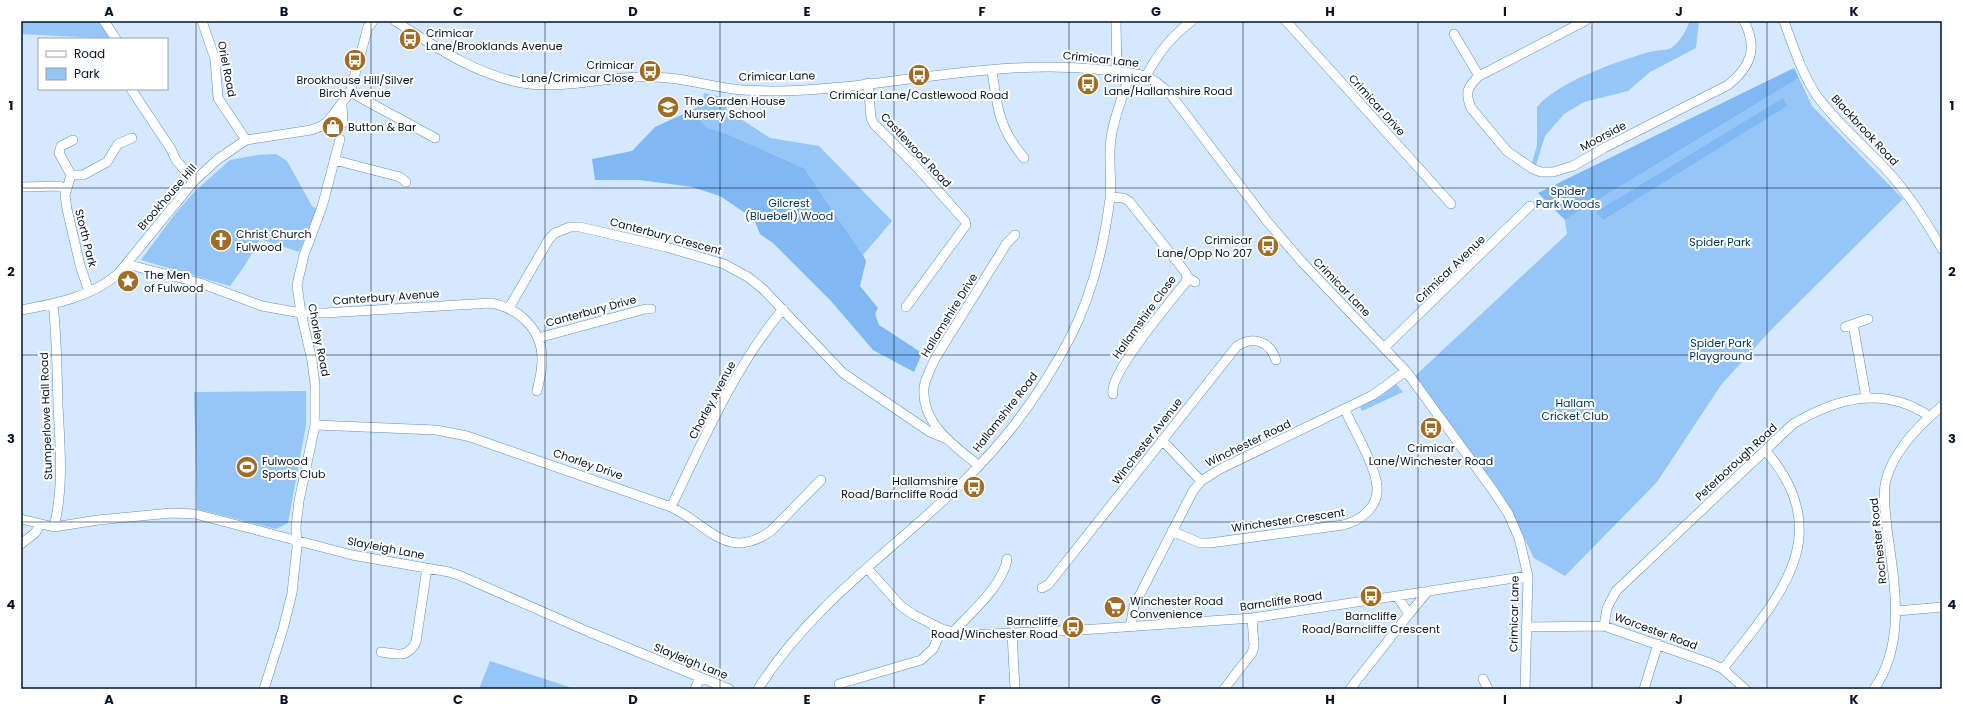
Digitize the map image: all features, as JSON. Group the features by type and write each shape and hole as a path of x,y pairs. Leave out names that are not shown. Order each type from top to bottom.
{"street":[{"path":"104,21 115,38"},
{"name":"Oriel Road","path":"202,21 211,42 215,59 218,98 246,140"},
{"name":"Brookhouse Hill","path":"21,310 75,298 110,281 126,264 194,181 218,159 246,140 311,130 322,126 342,105 350,92 368,27 373,21"},
{"name":"Crimicar Lane","path":"395,21 450,55 476,69 504,79 525,83 571,83 654,77 680,78 733,89 761,91 804,90 992,70 1048,66 1130,73 1146,76 1156,82 1171,95 1266,220 1349,312 1385,347 1406,371 1508,513 1519,538 1528,576 1525,689"},
{"path":"1116,21 1117,72"},
{"path":"1146,76 1160,51 1174,36 1192,21"},
{"name":"Crimicar Drive","path":"1286,21 1451,204"},
{"name":"Moorside","path":"1585,21 1479,76 1470,85 1467,91 1467,100 1471,108 1480,121 1507,151 1533,169 1541,172 1562,170 1573,166 1604,148 1728,84 1738,77 1745,69 1750,50 1751,40 1744,21"},
{"name":"Blackbrook Road","path":"1784,21 1801,64 1816,94 1829,111 1892,176 1911,199 1942,249"},
{"path":"1454,34 1479,76"},
{"path":"992,70 1000,118 1015,147 1024,158"},
{"name":"Hallamshire Road","path":"758,689 773,666 820,610 941,503 978,465 1030,402 1052,370 1070,337 1090,291 1097,266 1110,197 1111,138 1130,73"},
{"name":"Castlewood Road","path":"868,83 871,118 874,124 915,165 965,221 966,225 906,307"},
{"path":"132,90 171,149 176,160 194,181"},
{"path":"350,92 435,138"},
{"path":"342,105 343,123"},
{"path":"73,140 61,146 59,149 59,154 71,175 83,175 107,162 118,144 132,138"},
{"name":"Chorley Road","path":"264,689 289,606 297,540 296,527 299,501 315,426 313,369 301,313 297,284 304,255 322,207 340,139"},
{"path":"334,160 400,177 406,182"},
{"name":"Storth Park","path":"71,175 65,195 73,240 89,292"},
{"path":"24,187 59,186 66,189"},
{"name":"Hallamshire Close","path":"1110,197 1123,198 1129,201 1191,279 1186,282 1129,355 1112,386 1113,394"},
{"name":"Crimicar Avenue","path":"1385,347 1530,206"},
{"name":"Canterbury Crescent","path":"509,308 549,239 562,229 580,227 666,246 724,264 748,277 783,309 843,373 937,436 945,438"},
{"name":"Hallamshire Drive","path":"978,465 945,438 933,423 925,401 924,388 926,376 936,357 1007,243 1015,235"},
{"name":"Canterbury Avenue","path":"126,264 200,283 262,306 301,313 325,313 491,303 509,308 528,322 538,338 542,360 537,392"},
{"name":"Stumperlowe Hall Road","path":"53,304 60,445 60,495 54,527"},
{"name":"Canterbury Drive","path":"538,338 645,309 651,309"},
{"name":"Chorley Avenue","path":"671,507 739,371 768,327 783,309"},
{"path":"1866,397 1849,326 1868,319"},
{"name":"Winchester Avenue","path":"1042,588 1048,585 1237,346 1250,340 1265,344 1271,349 1276,360"},
{"name":"Winchester Road","path":"1130,626 1134,606 1193,491 1201,481 1220,469 1345,410 1373,395 1406,371"},
{"name":"Peterborough Road","path":"1604,626 1607,608 1616,591 1793,424 1810,414 1827,407 1866,397 1902,402 1911,405 1929,416"},
{"name":"Rochester Road","path":"1874,689 1885,669 1894,637 1897,612 1884,500 1886,481 1894,460 1909,438 1929,416 1942,406"},
{"name":"Winchester Crescent","path":"1172,531 1200,543 1210,543 1343,524 1358,520 1374,503 1378,488 1374,472 1345,410"},
{"path":"922,426 933,423"},
{"name":"Chorley Drive","path":"315,426 436,430 452,433 515,452 671,507 685,514 721,539 730,542 746,542 756,540 771,531 822,480"},
{"path":"1162,440 1201,481"},
{"path":"1723,669 1771,606 1784,586 1796,554 1798,521 1794,501 1786,480 1765,450"},
{"name":"Slayleigh Lane","path":"21,519 40,525 54,527 98,520 164,514 195,514 352,555 427,568 461,576 589,632 729,689"},
{"path":"21,544 35,533 40,525"},
{"path":"952,633 983,599 1007,565 1008,559"},
{"path":"381,652 401,654 408,653 416,642 427,568"},
{"name":"Barncliffe Road","path":"867,568 901,606 914,615 952,633 966,635 1252,618 1528,576"},
{"path":"1350,689 1428,591"},
{"path":"1397,596 1409,614"},
{"path":"1897,612 1942,606"},
{"path":"1224,689 1252,653 1254,646 1252,618"},
{"name":"Worcester Road","path":"1526,627 1604,626 1658,644 1723,669 1745,689"},
{"path":"839,684 854,685 921,660 933,649 942,629"},
{"path":"1012,633 1015,689"},
{"path":"1644,689 1658,644"},
{"path":"695,689 700,678"},
{"path":"1483,679 1488,689"}],"green space":[{"path":"21,21 108,21 116,30 119,38 99,38 21,34"},
{"path":"1690,21 1699,21 1696,48 1650,72 1628,91 1584,102 1564,114 1545,136 1536,165 1532,163 1537,145 1537,107 1546,98 1573,81 1603,67 1649,52 1671,48 1680,39"},
{"name":"Spider Park Woods","path":"1794,68 1799,78 1565,220 1538,193"},
{"path":"1799,78 1812,106 1903,199 1770,331 1721,385 1657,482 1565,576 1534,558 1503,496 1415,376 1567,234 1565,220"},
{"path":"704,93 726,98 725,104 727,110 770,138 819,146 892,221 863,255 804,168 727,134 706,127 692,110 702,104"},
{"path":"1783,98 1787,106 1603,220 1596,212"},
{"name":"Gilcrest (Bluebell) Wood","path":"692,110 706,127 727,134 804,168 866,261 860,286 878,308 875,314 879,325 922,353 914,372 873,350 831,301 773,243 760,234 754,219 720,196 692,187 640,180 595,180 592,159 632,151 655,127"},
{"path":"276,154 287,161 312,206 317,209 299,252 260,239 245,265 230,286 141,260 175,214 194,192 230,160 258,155"},
{"path":"1396,384 1403,392 1362,411 1360,407 1382,395"},
{"name":"Fulwood Sports Club","path":"306,391 306,425 288,523 276,529 197,509 194,392"},
{"path":"490,661 575,689 479,689"}],"place":[{"name":"Crimicar Lane/Brooklands Avenue","path":"410,39"},
{"name":"Brookhouse Hill/Silver Birch Avenue","path":"355,60"},
{"name":"Crimicar Lane/Crimicar Close","path":"650,71"},
{"name":"Crimicar Lane/Castlewood Road","path":"919,75"},
{"name":"Crimicar Lane/Hallamshire Road","path":"1088,84"},
{"name":"The Garden House Nursery School","path":"668,107"},
{"name":"Button & Bar","path":"333,127"},
{"name":"Christ Church Fulwood","path":"221,240"},
{"name":"Crimicar Lane/Opp No 207","path":"1268,246"},
{"name":"The Men of Fulwood","path":"128,281"},
{"name":"Crimicar Lane/Winchester Road","path":"1431,428"},
{"name":"Fulwood Sports Club","path":"247,467"},
{"name":"Hallamshire Road/Barncliffe Road","path":"974,487"},
{"name":"Barncliffe Road/Barncliffe Crescent","path":"1371,596"},
{"name":"Winchester Road Convenience","path":"1115,607"},
{"name":"Barncliffe Road/Winchester Road","path":"1073,627"}],"park label":[{"name":"Spider Park","path":"1720,242"},
{"name":"Spider Park Playground","path":"1721,349"},
{"name":"Hallam Cricket Club","path":"1575,409"}]}
